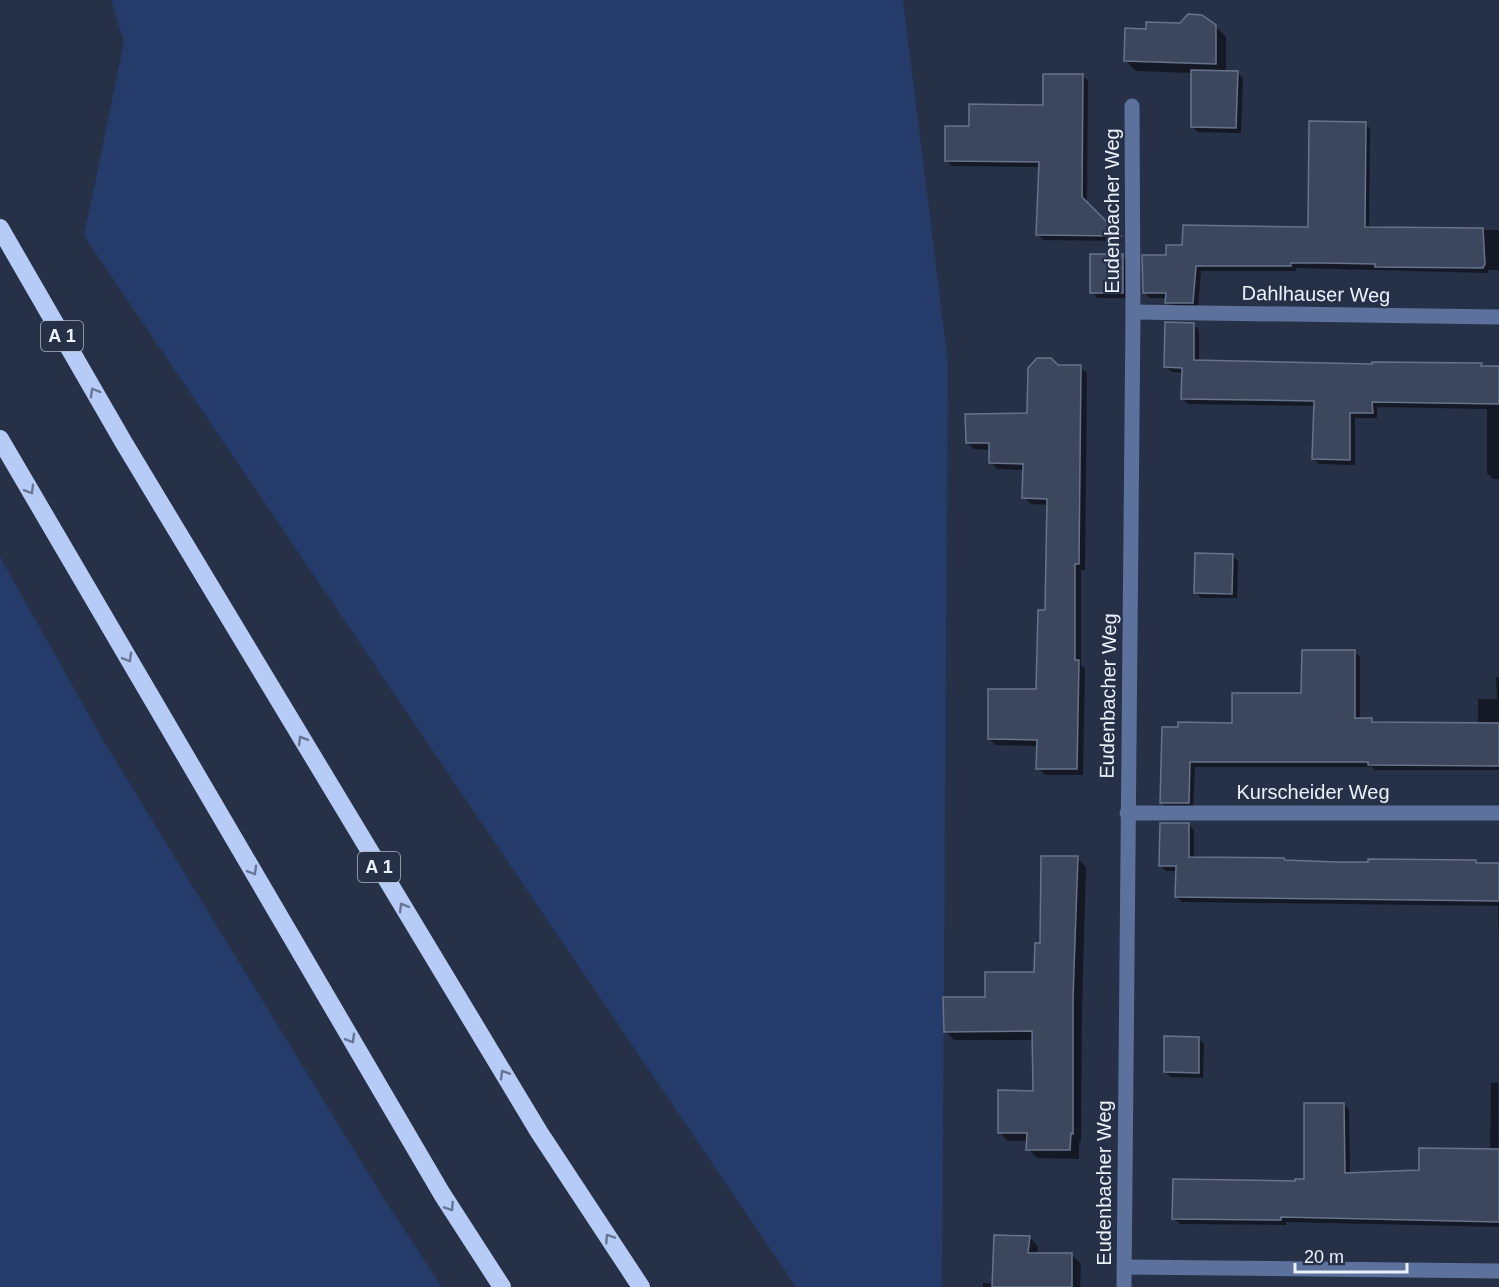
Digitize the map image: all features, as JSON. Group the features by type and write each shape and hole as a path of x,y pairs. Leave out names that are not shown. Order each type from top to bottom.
{"highway":[{"name":"A 1","path":"0,228 124,443 539,1132 641,1287"},
{"path":"0,439 442,1194 502,1287"}],"street":[{"name":"Eudenbacher Weg","path":"1124,1287 1133,312 1132,106"},
{"name":"Dahlhauser Weg","path":"1133,312 1499,316"},
{"name":"Kurscheider Weg","path":"1127,813 1499,813"},
{"path":"1125,1267 1499,1271"}],"shaded area":[{"path":"111,0 903,0 948,363 942,1287 796,1287 84,236 124,42"},
{"path":"0,557 103,740 384,1199 442,1287 0,1287"}],"building":[{"path":"1188,14 1202,15 1216,25 1216,64 1124,61 1125,28 1146,29 1146,22 1180,23"},
{"path":"1191,70 1238,71 1236,128 1191,127"},
{"path":"1043,74 1083,74 1082,197 1121,236 1036,235 1039,162 945,161 945,126 969,126 969,104 1043,105"},
{"path":"1309,121 1366,122 1365,227 1483,228 1485,264 1483,268 1375,267 1375,264 1324,263 1291,263 1291,266 1196,266 1193,303 1165,303 1166,293 1143,293 1142,255 1166,255 1166,245 1182,245 1183,225 1308,227"},
{"path":"1090,254 1123,254 1123,293 1090,293"},
{"path":"1165,322 1194,323 1194,360 1372,364 1372,362 1482,363 1481,366 1499,366 1499,404 1372,402 1373,413 1350,413 1350,460 1312,459 1314,401 1181,399 1182,368 1164,367"},
{"path":"1037,358 1051,358 1058,365 1081,365 1079,564 1075,564 1075,660 1079,660 1077,769 1036,769 1037,740 988,739 988,689 1036,689 1038,610 1045,610 1047,499 1022,498 1023,464 989,463 989,443 966,443 965,414 1027,413 1028,368"},
{"path":"1195,553 1233,554 1232,594 1194,593"},
{"path":"1302,650 1355,650 1355,718 1372,718 1372,722 1499,723 1499,766 1368,765 1368,762 1190,762 1189,803 1160,803 1162,727 1178,727 1178,722 1232,723 1232,693 1301,693"},
{"path":"1160,823 1189,823 1189,857 1284,858 1285,860 1337,862 1368,862 1368,859 1476,860 1476,863 1499,863 1499,901 1175,897 1176,866 1159,866"},
{"path":"1041,856 1078,856 1073,998 1073,1134 1071,1133 1070,1150 1026,1150 1027,1133 998,1133 998,1090 1033,1091 1032,1031 944,1032 943,997 985,997 985,972 1034,972 1035,943 1040,943"},
{"path":"1164,1036 1199,1037 1199,1073 1164,1072"},
{"path":"1304,1103 1344,1103 1345,1173 1419,1170 1419,1148 1499,1149 1499,1222 1281,1217 1281,1220 1172,1219 1173,1179 1295,1181 1295,1179 1304,1179"},
{"path":"994,1235 1030,1236 1028,1253 1072,1253 1072,1287 992,1287"}]}
